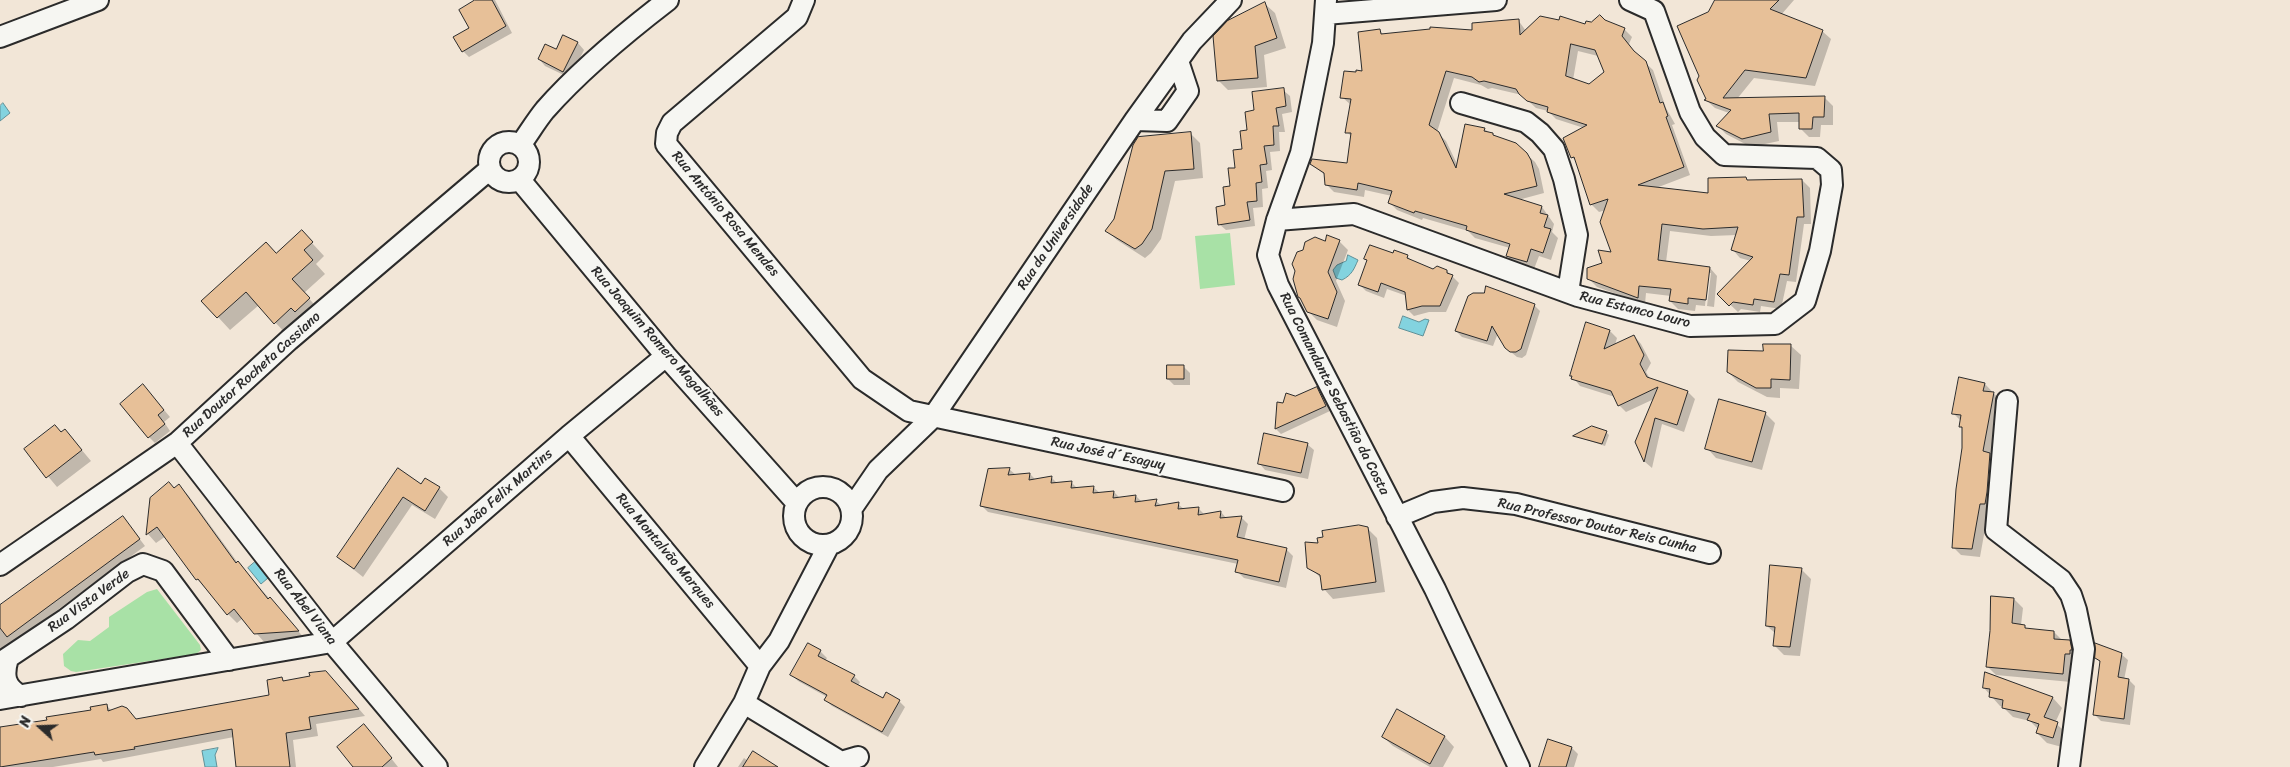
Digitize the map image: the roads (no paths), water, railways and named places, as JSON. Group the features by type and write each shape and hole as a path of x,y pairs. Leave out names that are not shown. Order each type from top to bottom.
{"street":[{"path":"0,37 98,0"},
{"path":"520,144 545,110 626,33 668,0"},
{"name":"Rua António Rosa Mendes","path":"804,0 797,17 672,123 667,133 666,144 862,379 909,411 933,417"},
{"name":"Rua da Universidade","path":"704,767 744,703 760,666 779,641 803,597 820,544 838,542 851,527 852,508 878,470 933,417 1135,120 1192,41 1231,0"},
{"path":"1326,4 1489,0"},
{"name":"Rua Estanco Louro","path":"1277,220 1354,214 1568,292 1690,326 1775,324 1805,301 1820,251 1832,185 1831,170 1817,158 1724,155 1705,137 1690,112 1659,5 1630,0"},
{"name":"Rua Comandante Sebastião da Costa","path":"1326,4 1323,43 1301,153 1277,220 1268,255 1278,286 1434,589 1519,767"},
{"path":"1461,103 1526,122 1540,133 1554,149 1564,179 1577,235 1568,292"},
{"path":"507,141 520,144 529,155 530,162 525,175 520,180 506,182 494,176 490,169 489,155 496,146 507,141"},
{"name":"Rua Doutor Rocheta Cassiano","path":"0,565 177,443 289,340 490,169"},
{"name":"Rua Joaquim Romero Magalhães","path":"520,180 666,356 797,503"},
{"name":"Rua João Felix Martins","path":"332,642 569,436 666,356"},
{"path":"2006,401 1996,530 2060,580 2071,595 2084,649 2069,767"},
{"name":"Rua José d´Esaguy","path":"933,417 1283,491"},
{"name":"Rua Montalvão Marques","path":"569,436 760,666"},
{"name":"Rua Abel Viana","path":"177,443 332,642 437,767"},
{"name":"Rua da Universidade","path":"840,491 878,470"},
{"path":"820,544 803,537 794,521 797,503 802,496 816,487 824,486 840,491 849,501 852,508"},
{"name":"Rua Professor Doutor Reis Cunha","path":"1397,517 1432,502 1463,498 1516,504 1710,553"},
{"name":"Rua Vista Verde","path":"4,661 66,619 128,572 143,564 163,571 229,660"},
{"path":"0,699 332,642"},
{"path":"4,661 7,685 12,691 21,696"},
{"path":"744,703 841,762 858,757"}],"water":[{"path":"3,103 10,113 0,121 0,106"},
{"path":"1348,255 1358,260 1354,269 1342,280 1336,278 1333,270 1337,265 1346,261"},
{"path":"1403,316 1419,322 1425,319 1429,320 1423,336 1399,328"},
{"path":"255,562 268,578 261,584 248,568"},
{"path":"218,748 215,755 217,767 205,767 202,751"}]}
